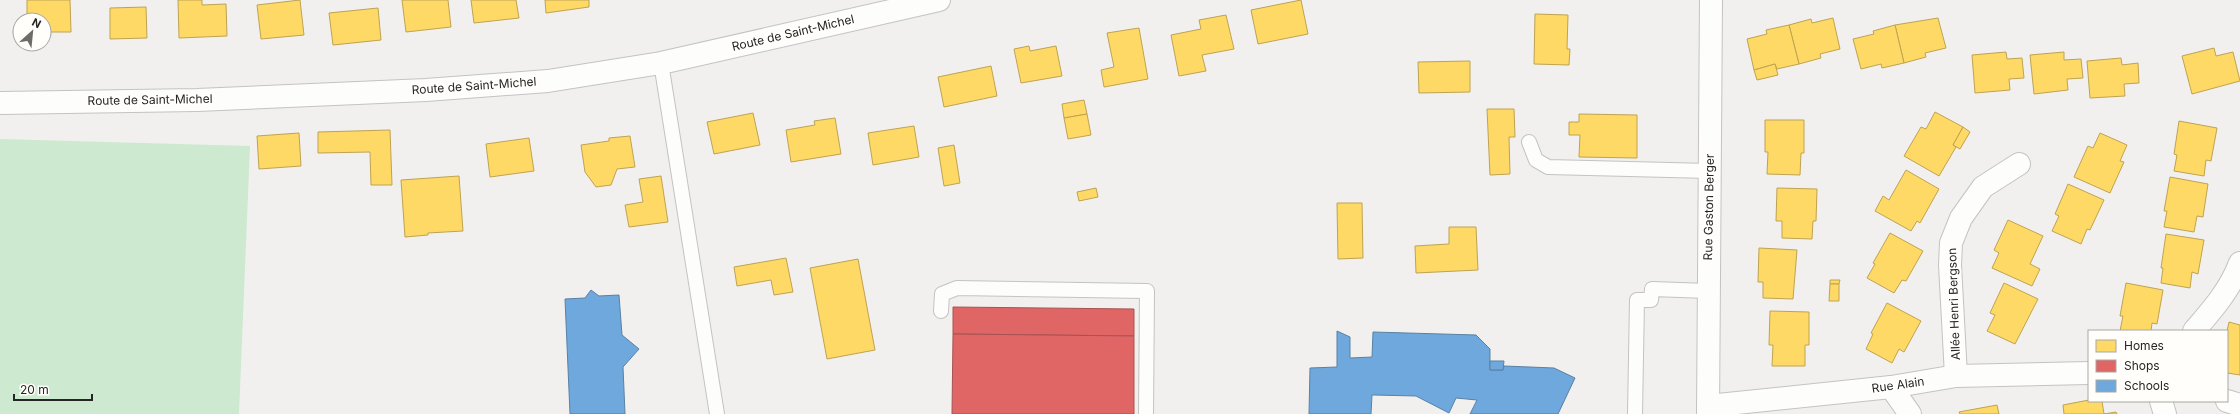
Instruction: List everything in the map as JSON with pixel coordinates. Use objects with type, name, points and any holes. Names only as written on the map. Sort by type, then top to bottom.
[{"type":"street","name":"Route de Saint-Michel","points":[[0,103],[196,100],[426,90],[548,81],[661,63],[939,0]]},
{"type":"street","name":"Rue Gaston Berger","points":[[1708,410],[1711,0]]},
{"type":"street","name":"Allée Henri Bergson","points":[[1956,376],[1950,265],[1951,243],[1961,218],[1983,187],[2019,164]]},
{"type":"street","points":[[2195,330],[2222,297],[2235,278],[2240,263]]},
{"type":"street","name":"Rue Alain","points":[[1708,410],[1891,387],[1956,376],[2088,373]]},
{"type":"street","points":[[1891,387],[1910,414]]},
{"type":"street","points":[[2228,401],[2240,405]]},
{"type":"street","points":[[2161,402],[2165,414]]},
{"type":"lane","points":[[661,63],[717,414]]},
{"type":"lane","points":[[1529,142],[1536,160],[1548,166],[1710,171]]},
{"type":"lane","points":[[941,311],[942,294],[957,288],[1147,291],[1146,414]]},
{"type":"lane","points":[[1635,414],[1637,300],[1651,300],[1652,290],[1708,290]]},
{"type":"green space","points":[[0,139],[250,146],[239,414],[0,414]]},
{"type":"building: Homes","points":[[27,0],[70,0],[71,32],[52,32],[52,12],[27,12]]},
{"type":"building: Homes","points":[[178,0],[202,0],[202,5],[226,4],[227,36],[179,38]]},
{"type":"building: Homes","points":[[300,0],[304,35],[261,39],[257,5]]},
{"type":"building: Homes","points":[[402,0],[448,0],[451,27],[406,32]]},
{"type":"building: Homes","points":[[471,0],[516,0],[519,18],[474,23]]},
{"type":"building: Homes","points":[[545,0],[589,0],[589,7],[546,13]]},
{"type":"building: Homes","points":[[1301,0],[1308,34],[1258,44],[1251,10]]},
{"type":"building: Homes","points":[[146,7],[147,38],[110,39],[110,8]]},
{"type":"building: Homes","points":[[378,8],[381,40],[333,45],[329,13]]},
{"type":"building: Homes","points":[[1535,14],[1568,15],[1567,49],[1570,49],[1569,65],[1534,64]]},
{"type":"building: Homes","points":[[1226,15],[1234,49],[1202,55],[1206,71],[1179,76],[1171,35],[1201,29],[1199,20]]},
{"type":"building: Homes","points":[[1833,18],[1840,49],[1820,54],[1821,58],[1799,64],[1789,25],[1811,19],[1812,23]]},
{"type":"building: Homes","points":[[1938,18],[1946,48],[1925,53],[1926,57],[1904,63],[1895,25]]},
{"type":"building: Homes","points":[[1789,25],[1799,64],[1777,69],[1775,64],[1754,70],[1747,39],[1767,34],[1766,30]]},
{"type":"building: Homes","points":[[1895,25],[1904,63],[1882,68],[1881,64],[1861,69],[1853,39],[1874,34],[1873,31]]},
{"type":"building: Homes","points":[[1139,28],[1148,79],[1104,87],[1101,70],[1114,67],[1107,33]]},
{"type":"building: Homes","points":[[1029,46],[1030,51],[1056,46],[1062,76],[1021,83],[1014,49]]},
{"type":"building: Homes","points":[[2214,48],[2216,56],[2233,52],[2240,81],[2192,94],[2182,56]]},
{"type":"building: Homes","points":[[2006,52],[2007,59],[2022,58],[2024,78],[2009,79],[2010,90],[1975,93],[1972,55]]},
{"type":"building: Homes","points":[[2064,52],[2064,60],[2081,59],[2083,78],[2067,79],[2068,90],[2034,94],[2030,55]]},
{"type":"building: Homes","points":[[2121,58],[2122,65],[2138,63],[2139,83],[2124,84],[2125,96],[2090,98],[2087,61]]},
{"type":"building: Homes","points":[[1470,61],[1470,92],[1419,93],[1418,62]]},
{"type":"building: Homes","points":[[1775,64],[1778,75],[1757,80],[1754,70]]},
{"type":"building: Homes","points":[[991,66],[997,96],[944,107],[938,77]]},
{"type":"building: Homes","points":[[1084,100],[1087,114],[1064,118],[1062,104]]},
{"type":"building: Homes","points":[[1487,109],[1514,109],[1515,137],[1509,137],[1510,174],[1490,175]]},
{"type":"building: Homes","points":[[1935,112],[1963,127],[1953,145],[1956,147],[1939,176],[1904,156],[1921,127],[1926,129]]},
{"type":"building: Homes","points":[[753,113],[760,145],[714,154],[707,122]]},
{"type":"building: Homes","points":[[1087,114],[1091,135],[1068,139],[1064,118]]},
{"type":"building: Homes","points":[[1579,114],[1637,115],[1637,158],[1579,157],[1580,135],[1569,135],[1569,122],[1579,122]]},
{"type":"building: Homes","points":[[835,118],[841,154],[791,162],[786,130],[815,125],[814,121]]},
{"type":"building: Homes","points":[[1765,120],[1804,120],[1804,153],[1801,153],[1800,175],[1767,174],[1768,152],[1765,152]]},
{"type":"building: Homes","points":[[2179,121],[2217,128],[2211,161],[2206,160],[2204,176],[2174,171],[2177,155],[2174,154]]},
{"type":"building: Homes","points":[[914,126],[919,157],[873,165],[868,133]]},
{"type":"building: Homes","points":[[1963,127],[1970,132],[1960,149],[1953,145]]},
{"type":"building: Homes","points":[[390,130],[392,185],[371,185],[370,152],[318,153],[318,132]]},
{"type":"building: Homes","points":[[299,133],[301,166],[259,169],[257,136]]},
{"type":"building: Homes","points":[[2100,133],[2127,145],[2120,161],[2124,162],[2110,193],[2074,177],[2088,146],[2093,148]]},
{"type":"building: Homes","points":[[630,136],[635,167],[617,169],[611,185],[596,187],[585,172],[581,145],[609,141],[609,138]]},
{"type":"building: Homes","points":[[529,138],[534,171],[490,177],[486,144]]},
{"type":"building: Homes","points":[[954,145],[960,183],[944,186],[938,148]]},
{"type":"building: Homes","points":[[1906,170],[1939,189],[1920,223],[1917,221],[1911,231],[1875,211],[1883,196],[1889,200]]},
{"type":"building: Homes","points":[[459,176],[463,231],[428,233],[428,235],[405,237],[401,180]]},
{"type":"building: Homes","points":[[661,176],[668,222],[629,227],[625,205],[643,202],[639,179]]},
{"type":"building: Homes","points":[[2170,177],[2208,184],[2203,217],[2197,216],[2194,232],[2164,227],[2167,211],[2164,211]]},
{"type":"building: Homes","points":[[2068,184],[2104,200],[2090,230],[2087,229],[2081,244],[2052,231],[2059,216],[2055,214]]},
{"type":"building: Homes","points":[[1096,188],[1098,197],[1079,201],[1077,192]]},
{"type":"building: Homes","points":[[1777,188],[1817,189],[1816,221],[1813,221],[1812,239],[1782,238],[1782,221],[1776,221]]},
{"type":"building: Homes","points":[[1337,203],[1362,203],[1363,258],[1338,259]]},
{"type":"building: Homes","points":[[2008,220],[2043,236],[2030,264],[2040,269],[2032,286],[1992,268],[1999,253],[1994,250]]},
{"type":"building: Homes","points":[[1449,227],[1476,227],[1478,270],[1416,273],[1415,246],[1449,244]]},
{"type":"building: Homes","points":[[1890,233],[1923,251],[1906,281],[1902,280],[1894,293],[1867,278],[1875,264],[1873,263]]},
{"type":"building: Homes","points":[[2166,234],[2204,240],[2198,274],[2192,272],[2190,288],[2161,283],[2163,268],[2161,268]]},
{"type":"building: Homes","points":[[1759,248],[1797,250],[1793,299],[1763,298],[1763,282],[1758,282]]},
{"type":"building: Homes","points":[[786,258],[793,292],[774,295],[771,280],[737,286],[734,267]]},
{"type":"building: Homes","points":[[858,259],[875,350],[827,359],[810,268]]},
{"type":"building: Homes","points":[[1830,280],[1840,280],[1839,284],[1830,284]]},
{"type":"building: Homes","points":[[2004,283],[2038,299],[2015,344],[1987,331],[1995,315],[1990,313]]},
{"type":"building: Homes","points":[[2126,283],[2163,290],[2157,324],[2152,323],[2151,330],[2120,330],[2123,316],[2120,316]]},
{"type":"building: Homes","points":[[1830,284],[1839,284],[1839,301],[1829,301]]},
{"type":"building: Homes","points":[[1887,303],[1921,321],[1904,352],[1899,349],[1892,363],[1866,349],[1873,334],[1871,333]]},
{"type":"building: Homes","points":[[1770,311],[1809,312],[1809,345],[1805,345],[1805,366],[1772,366],[1773,345],[1769,345]]},
{"type":"building: Homes","points":[[2229,322],[2240,325],[2240,375],[2228,373],[2227,330]]},
{"type":"building: Homes","points":[[2088,400],[2088,402],[2102,402],[2104,414],[2064,414],[2063,405]]},
{"type":"building: Homes","points":[[1997,405],[1999,414],[1960,414],[1959,412]]},
{"type":"building: Homes","points":[[2116,412],[2117,414],[2104,414]]},
{"type":"building: Shops","points":[[953,307],[1134,309],[1134,336],[953,334]]},
{"type":"building: Shops","points":[[953,334],[1134,336],[1134,414],[952,414]]},
{"type":"building: Schools","points":[[591,290],[599,296],[619,295],[622,335],[639,349],[623,367],[625,414],[570,414],[565,299],[585,298]]},
{"type":"building: Schools","points":[[1337,331],[1350,337],[1350,358],[1372,357],[1373,332],[1476,335],[1490,349],[1490,370],[1503,370],[1504,366],[1554,368],[1575,378],[1558,414],[1470,414],[1477,400],[1456,398],[1449,413],[1416,396],[1372,395],[1371,414],[1309,414],[1310,368],[1337,367]]},
{"type":"building: Schools","points":[[1490,361],[1504,361],[1503,370],[1490,370]]}]
